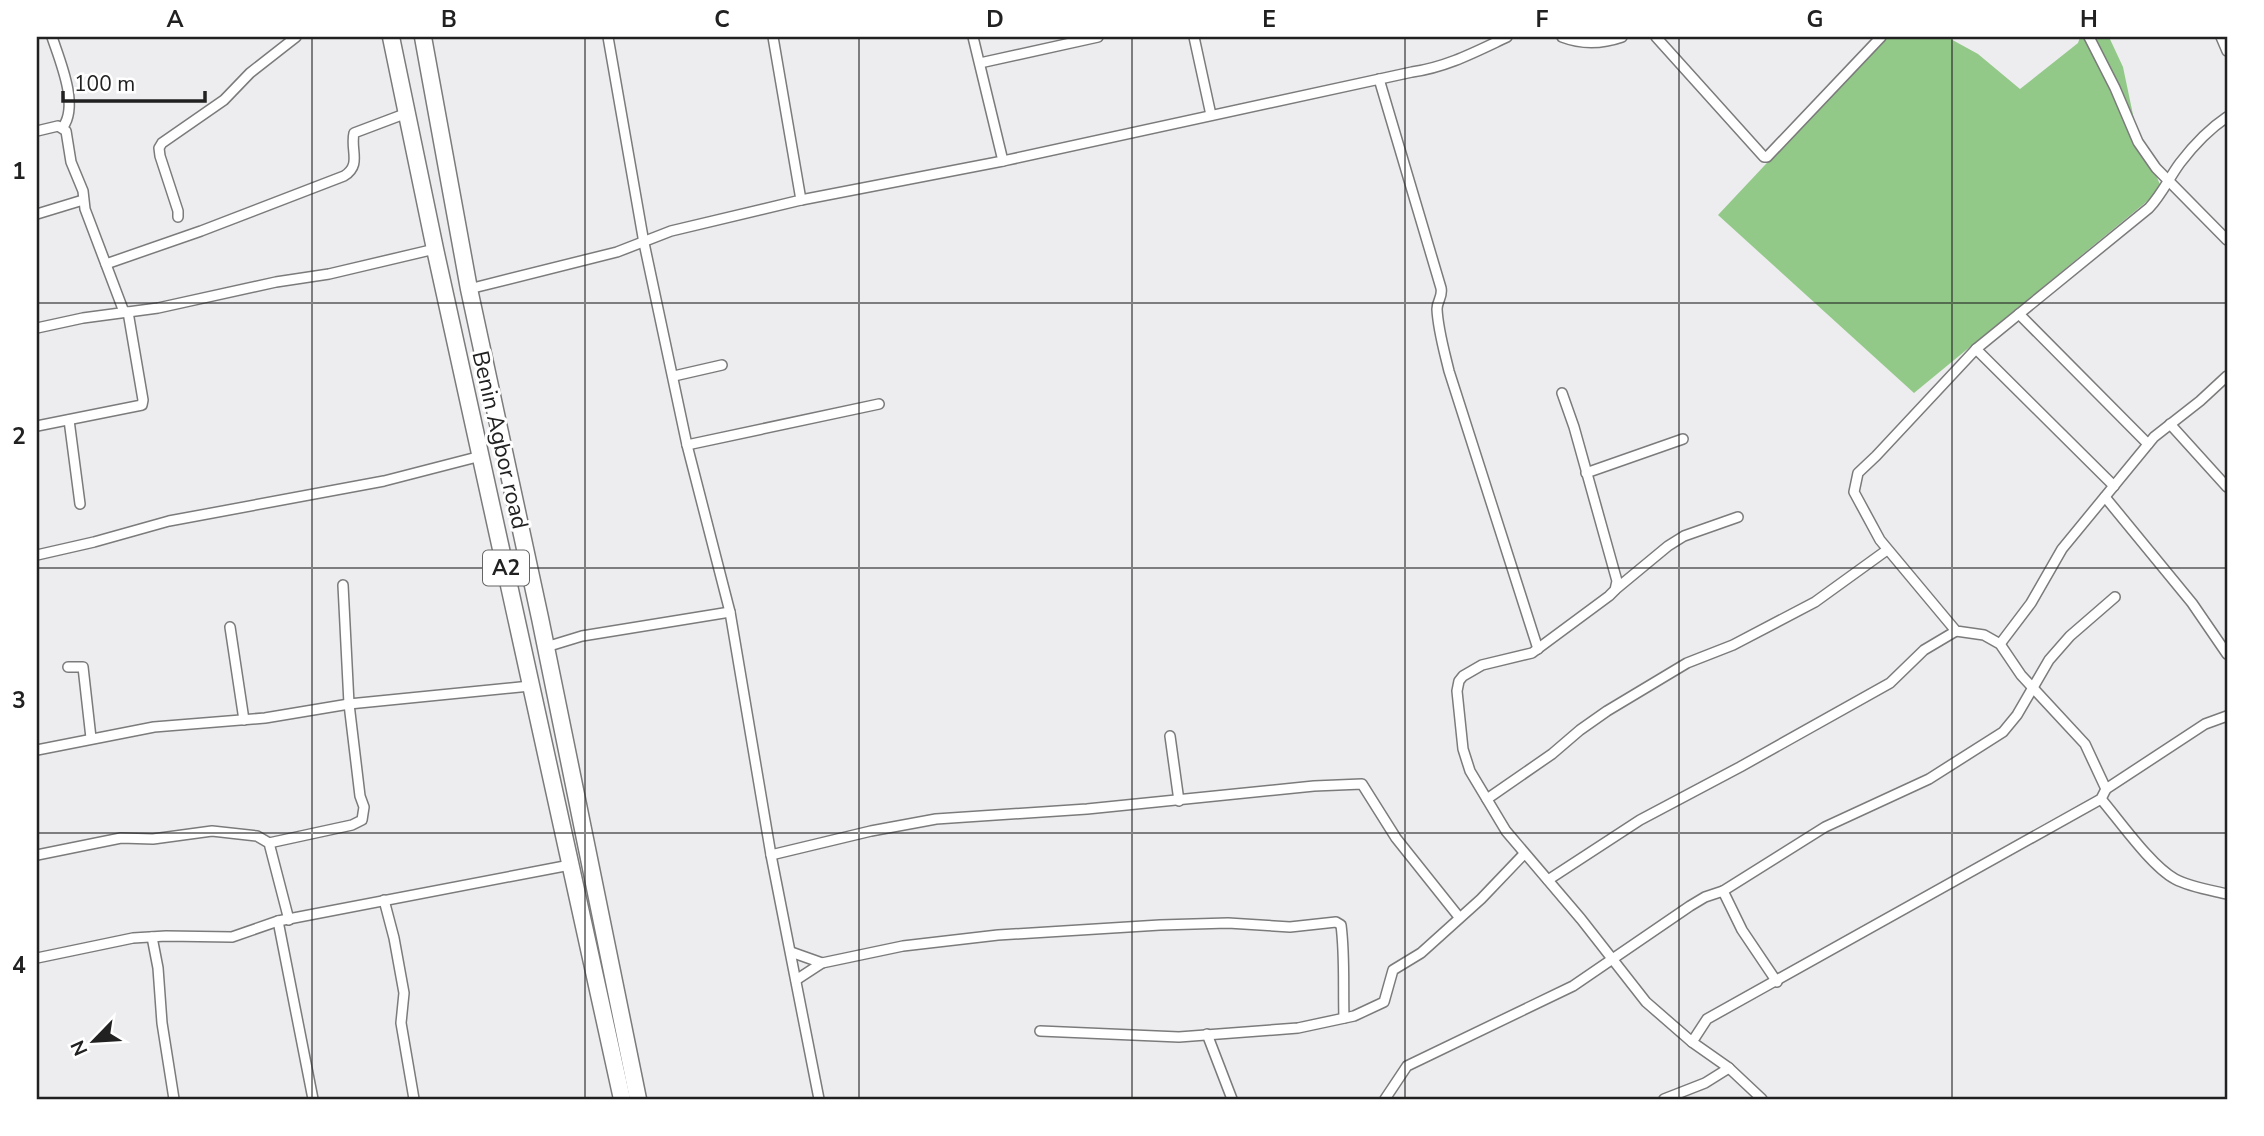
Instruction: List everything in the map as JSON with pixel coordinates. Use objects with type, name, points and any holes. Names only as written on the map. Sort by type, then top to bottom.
[{"type":"highway","name":"Benin Agbor road","points":[[391,37],[435,249],[521,633],[530,687],[622,1099]]},
{"type":"highway","name":"Benin Agbor road","points":[[423,37],[469,289],[546,647],[638,1099]]},
{"type":"street","points":[[52,37],[66,86],[70,113],[63,127]]},
{"type":"street","points":[[178,217],[160,156],[159,148],[162,143],[224,100],[250,73],[296,37]]},
{"type":"street","points":[[608,37],[644,243],[687,445],[730,612],[771,855],[819,1099]]},
{"type":"street","points":[[773,37],[802,200]]},
{"type":"street","points":[[973,37],[1003,161]]},
{"type":"street","points":[[981,63],[1098,37]]},
{"type":"street","points":[[1195,37],[1211,115]]},
{"type":"street","points":[[469,289],[617,252],[671,231],[802,200],[1003,161],[1435,69],[1461,60],[1507,37]]},
{"type":"street","points":[[1562,37],[1589,43],[1622,37]]},
{"type":"street","points":[[1656,37],[1767,158],[1881,37]]},
{"type":"street","points":[[2088,37],[2115,88],[2137,142],[2156,169],[2227,240]]},
{"type":"street","points":[[2221,37],[2227,51]]},
{"type":"street","points":[[1379,79],[1441,288],[1442,294],[1437,304],[1438,326],[1449,371],[1538,649]]},
{"type":"street","points":[[106,264],[237,218],[344,176],[349,173],[355,160],[354,133],[407,113]]},
{"type":"street","points":[[1956,631],[1880,540],[1854,492],[1858,472],[1976,349],[2149,208],[2159,198],[2181,162],[2209,131],[2227,117]]},
{"type":"street","points":[[37,131],[53,126],[63,127]]},
{"type":"street","points":[[37,426],[142,405],[126,312],[83,200],[83,191],[71,162],[68,137],[63,127]]},
{"type":"street","points":[[37,214],[83,200]]},
{"type":"street","points":[[37,328],[158,308],[300,277],[329,274],[435,249]]},
{"type":"street","points":[[2019,314],[2148,444]]},
{"type":"street","points":[[1976,349],[2114,486]]},
{"type":"street","points":[[674,376],[722,365]]},
{"type":"street","points":[[2000,644],[2025,612],[2062,549],[2148,444],[2227,376]]},
{"type":"street","points":[[1562,393],[1616,575],[1615,590]]},
{"type":"street","points":[[687,445],[880,404]]},
{"type":"street","points":[[69,420],[80,504]]},
{"type":"street","points":[[2170,424],[2227,487]]},
{"type":"street","points":[[1586,474],[1683,439]]},
{"type":"street","points":[[37,555],[169,520],[384,481],[481,456]]},
{"type":"street","points":[[2105,497],[2192,603],[2227,654]]},
{"type":"street","points":[[1738,517],[1684,536],[1538,649],[1520,657],[1467,671],[1459,681],[1457,702],[1462,749],[1470,771],[1506,831],[1646,1002],[1692,1042],[1730,1068],[1762,1099]]},
{"type":"street","points":[[1487,799],[1552,754],[1606,711],[1687,663],[1733,645],[1815,602],[1888,550]]},
{"type":"street","points":[[37,855],[121,838],[161,838],[212,831],[257,836],[269,843],[352,825],[362,820],[364,807],[360,796],[349,704],[343,585]]},
{"type":"street","points":[[1385,1099],[1407,1066],[1573,986],[1705,897],[1723,891],[1825,827],[1929,779],[1992,740],[2008,727],[2045,666],[2063,644],[2115,597]]},
{"type":"street","points":[[546,647],[582,636],[730,612]]},
{"type":"street","points":[[230,627],[244,720]]},
{"type":"street","points":[[1548,880],[1640,820],[1890,683],[1924,650],[1956,631],[1984,635],[2000,644],[2021,675],[2085,744],[2106,789]]},
{"type":"street","points":[[68,667],[83,667],[91,738]]},
{"type":"street","points":[[37,750],[154,727],[244,720],[349,704],[530,687]]},
{"type":"street","points":[[1692,1042],[1707,1020],[2101,799],[2106,789],[2205,724],[2227,716]]},
{"type":"street","points":[[1170,736],[1179,801]]},
{"type":"street","points":[[771,855],[871,831],[936,819],[1362,784],[1396,838],[1459,917]]},
{"type":"street","points":[[2101,799],[2159,867],[2174,879],[2227,894]]},
{"type":"street","points":[[269,843],[289,920]]},
{"type":"street","points":[[1040,1031],[1179,1037],[1298,1028],[1344,1018],[1384,1002],[1393,970],[1421,953],[1481,899],[1524,854]]},
{"type":"street","points":[[37,958],[133,938],[232,937],[278,921],[570,865]]},
{"type":"street","points":[[1723,891],[1742,930],[1777,982]]},
{"type":"street","points":[[384,900],[404,993],[401,1023],[414,1099]]},
{"type":"street","points":[[278,921],[313,1099]]},
{"type":"street","points":[[796,980],[822,963],[903,946],[998,935],[1160,925],[1228,923],[1290,926],[1336,922],[1341,925],[1345,962],[1344,1018]]},
{"type":"street","points":[[152,937],[174,1099]]},
{"type":"street","points":[[790,951],[822,963]]},
{"type":"street","points":[[1207,1034],[1232,1099]]},
{"type":"street","points":[[1664,1099],[1705,1083],[1730,1068]]},
{"type":"green space","points":[[1885,37],[1947,37],[1978,54],[2020,89],[2078,43],[2080,37],[2109,37],[2123,67],[2136,129],[2162,189],[1914,393],[1718,215]]}]
